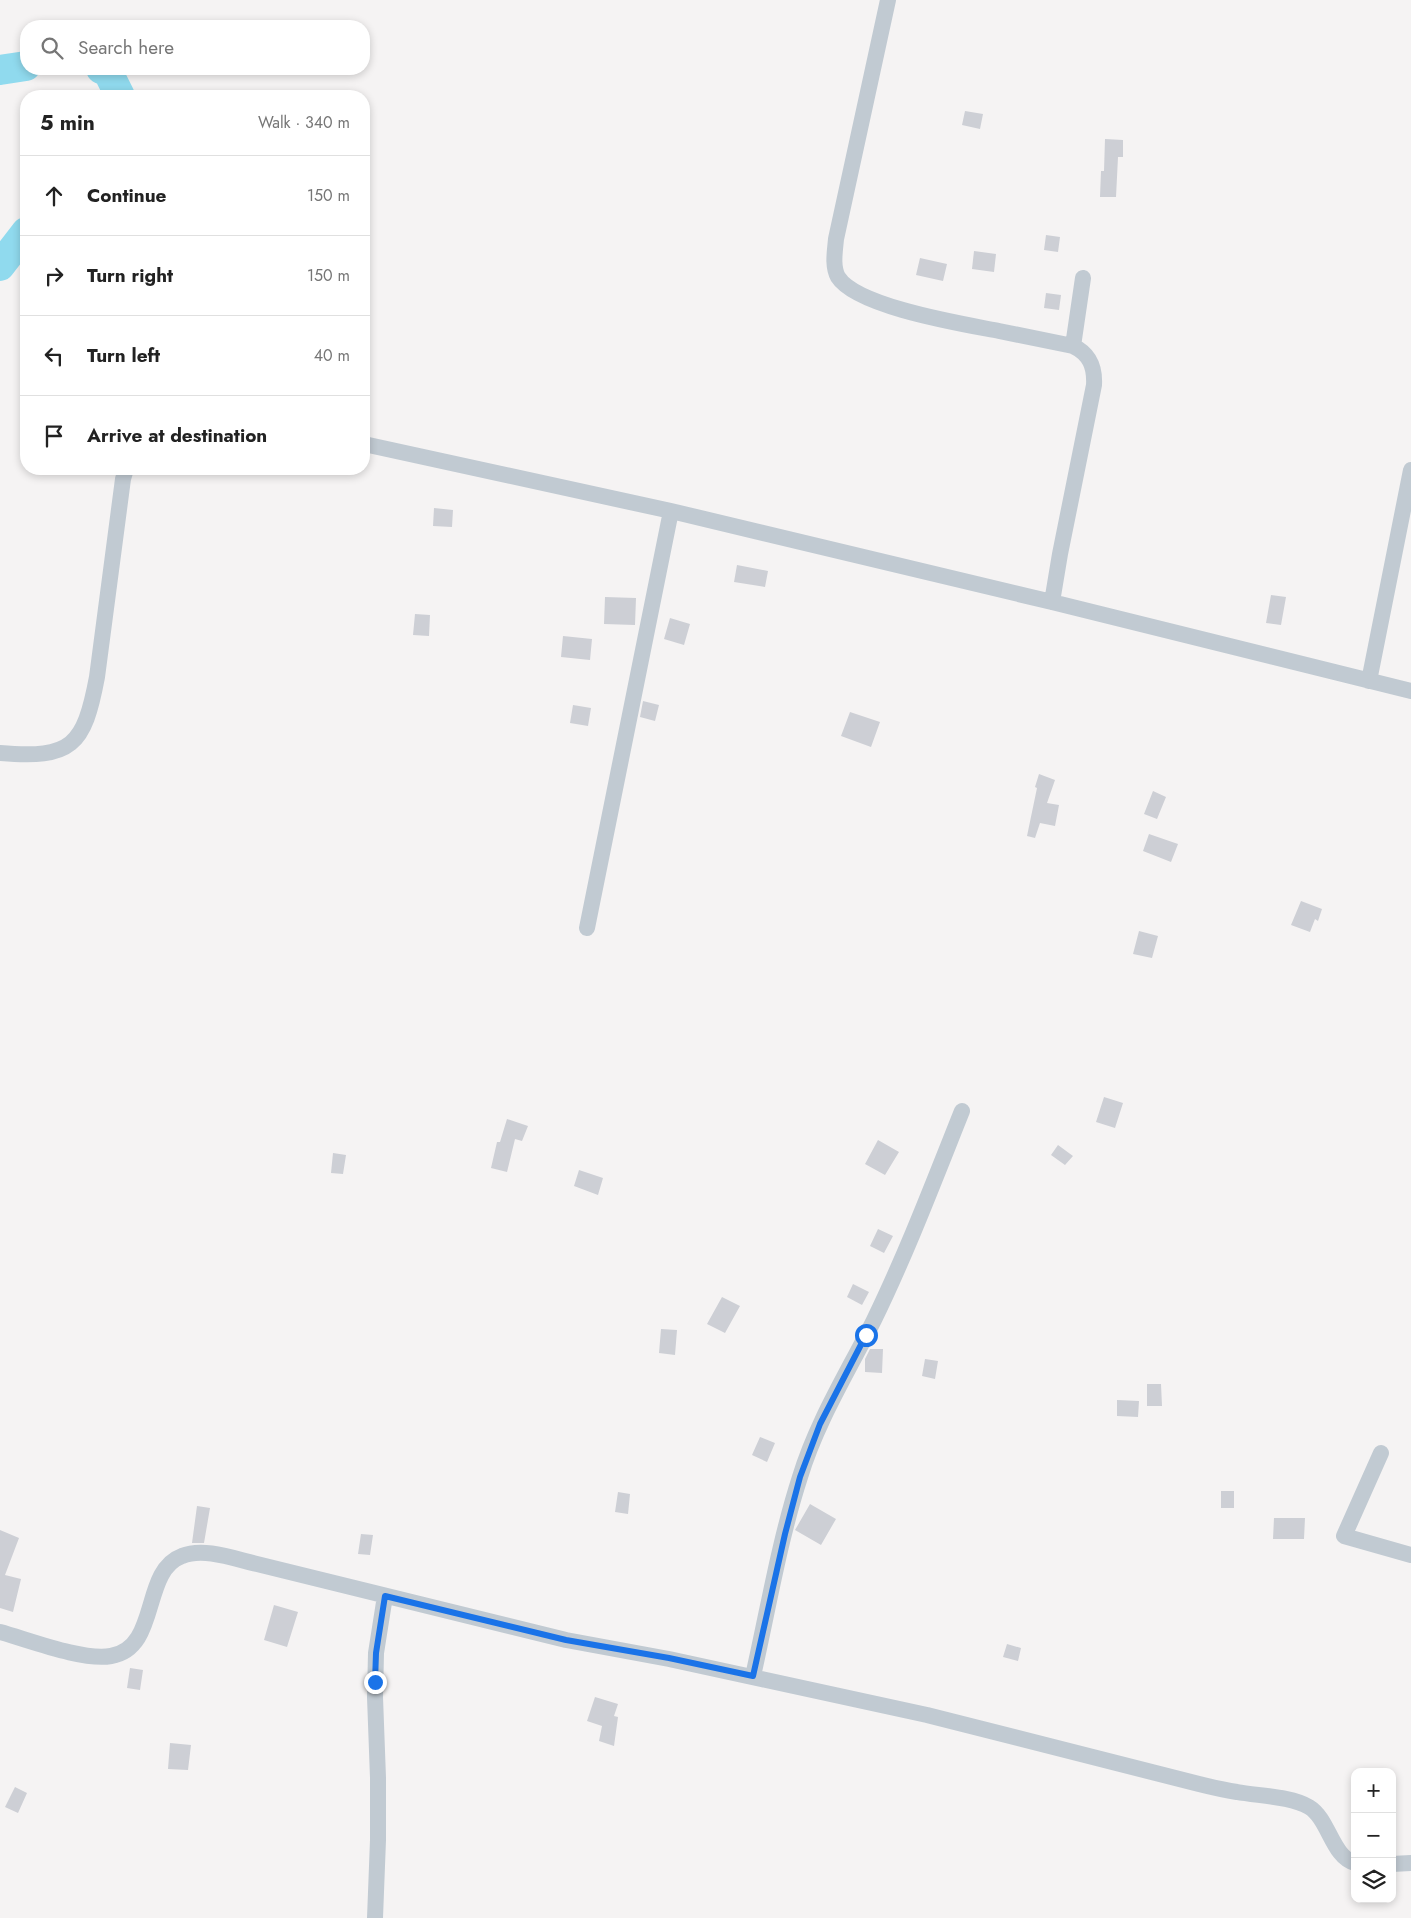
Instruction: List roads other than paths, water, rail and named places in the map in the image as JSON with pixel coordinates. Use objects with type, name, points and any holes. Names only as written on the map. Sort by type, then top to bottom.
[{"type":"street","points":[[888,0],[836,239],[834,261],[838,276],[848,287],[863,296],[922,316],[1074,346],[1083,351],[1089,358],[1093,366],[1094,386],[1052,602]]},
{"type":"street","points":[[1074,346],[1083,278]]},
{"type":"street","points":[[370,445],[671,511],[1052,602],[1411,691]]},
{"type":"street","points":[[1370,681],[1411,470]]},
{"type":"street","points":[[0,753],[48,753],[63,748],[75,741],[84,728],[91,707],[95,684],[124,475]]},
{"type":"street","points":[[587,928],[671,511]]},
{"type":"street","points":[[753,1676],[800,1477],[820,1424],[874,1320],[909,1242],[962,1111]]},
{"type":"street","points":[[1381,1453],[1344,1536],[1411,1555]]},
{"type":"street","points":[[0,1632],[85,1656],[113,1656],[124,1652],[135,1642],[144,1624],[164,1569],[173,1560],[182,1555],[196,1553],[257,1564],[566,1640],[669,1658],[927,1715],[1199,1784],[1298,1802],[1316,1812],[1342,1854],[1351,1862]]},
{"type":"street","points":[[375,1918],[378,1840],[376,1653],[385,1596]]},
{"type":"street","points":[[1396,1864],[1411,1863]]},
{"type":"waterway","points":[[0,70],[20,67]]},
{"type":"waterway","points":[[110,75],[117,90]]},
{"type":"waterway","points":[[0,266],[20,240]]}]
